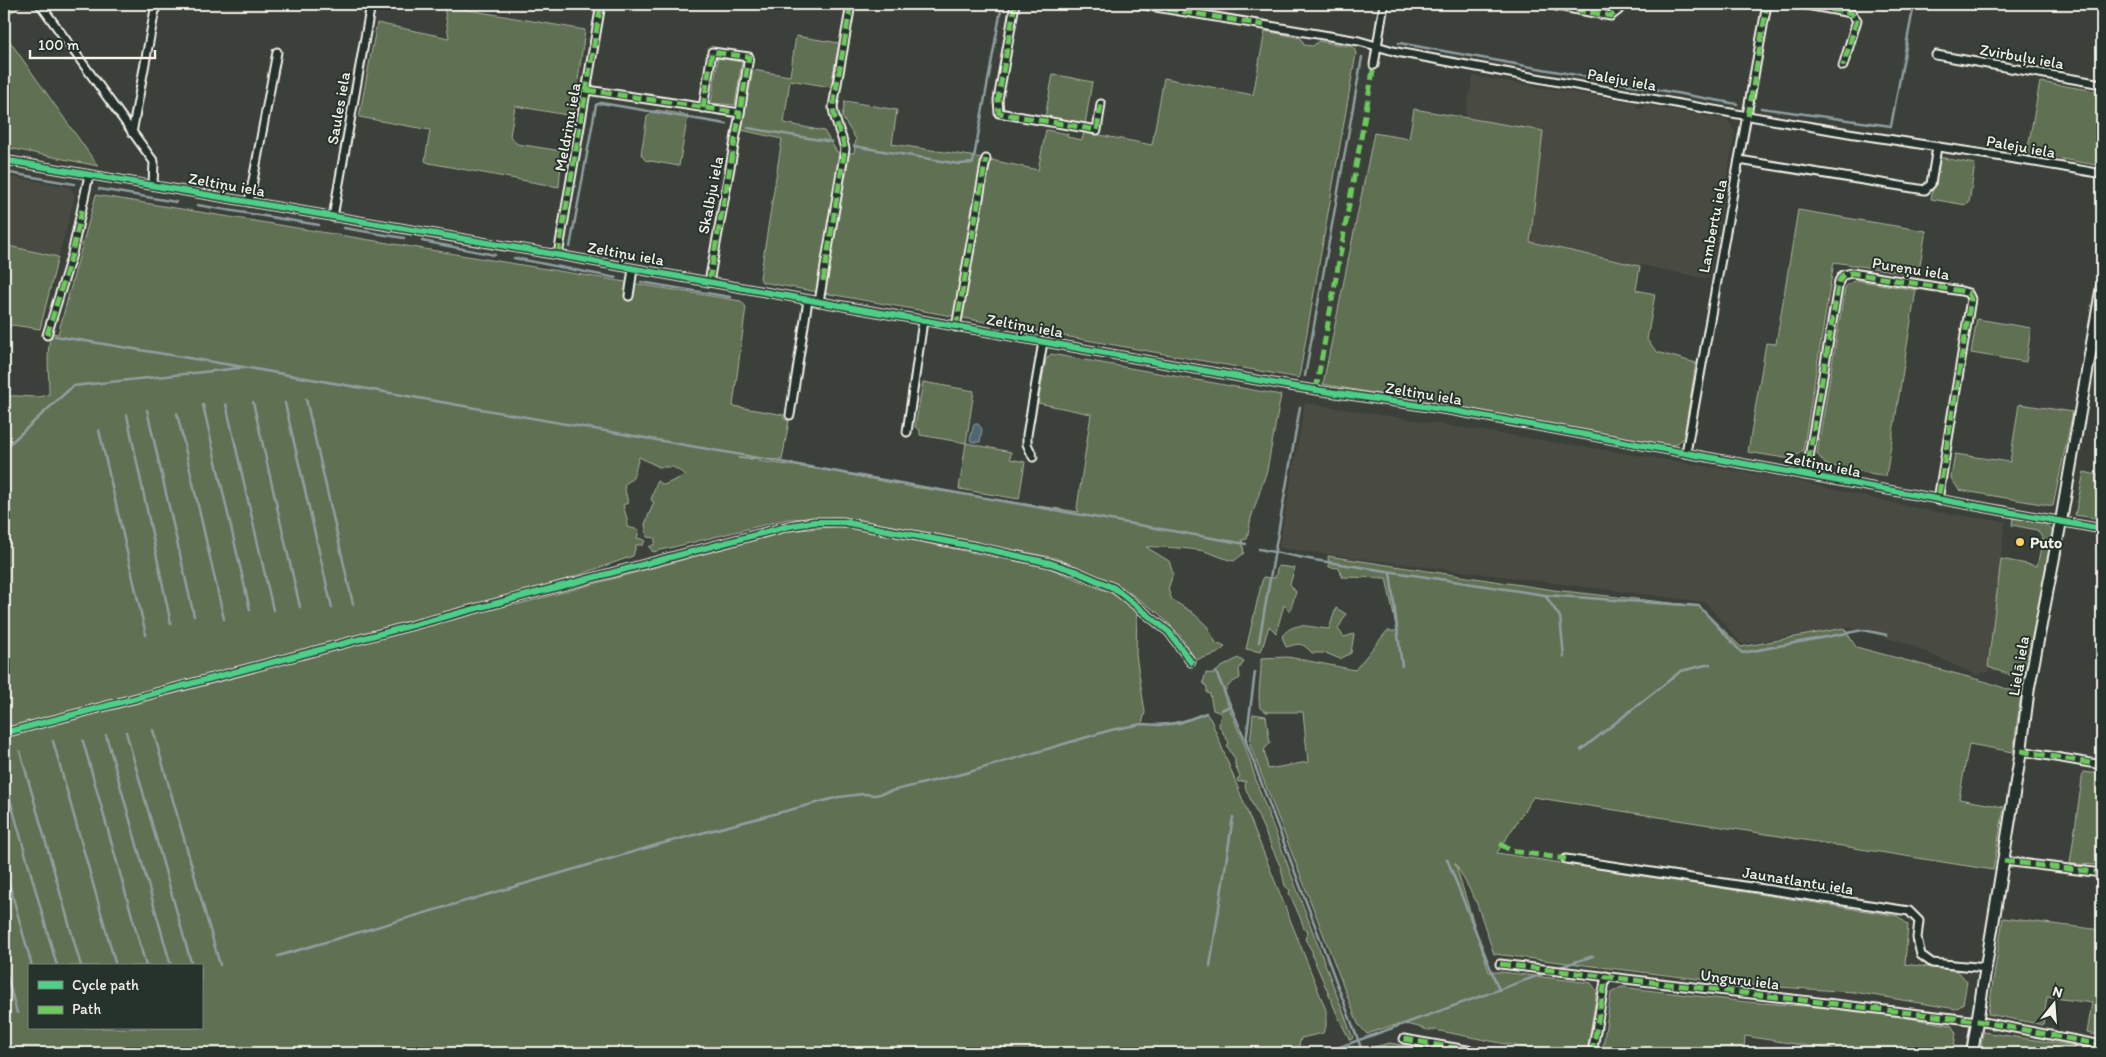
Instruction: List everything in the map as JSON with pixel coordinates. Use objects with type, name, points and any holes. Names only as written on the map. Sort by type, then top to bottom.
[{"type":"street","points":[[40,4],[154,162],[153,185]]},
{"type":"street","points":[[132,133],[156,4]]},
{"type":"street","name":"Saules iela","points":[[333,217],[371,4]]},
{"type":"street","name":"Meldriņu iela","points":[[558,255],[601,4]]},
{"type":"street","points":[[819,302],[845,149],[842,133],[834,115],[833,107],[852,4]]},
{"type":"street","points":[[1015,4],[998,100],[1000,113],[1097,130],[1101,104]]},
{"type":"street","name":"Paleju iela","points":[[1138,4],[1359,41],[1406,53],[1748,116],[2020,159],[2102,174]]},
{"type":"street","points":[[1374,65],[1384,4]]},
{"type":"street","points":[[1546,4],[1611,16],[1620,9],[1621,4]]},
{"type":"street","name":"Lambertu iela","points":[[1686,453],[1716,275],[1748,116],[1767,4]]},
{"type":"street","points":[[1801,4],[1851,13],[1857,20],[1843,66]]},
{"type":"street","points":[[249,202],[277,52]]},
{"type":"street","name":"Skalbju iela","points":[[703,108],[712,52],[749,57],[709,282]]},
{"type":"street","name":"Zvirbuļu iela","points":[[1936,56],[2102,84]]},
{"type":"street","points":[[587,90],[740,113]]},
{"type":"street","points":[[1739,160],[1925,190],[1931,184],[1937,147]]},
{"type":"street","points":[[956,327],[986,159]]},
{"type":"street","name":"Zeltiņu iela","points":[[4,160],[633,268],[1290,386],[1455,411],[2061,521]]},
{"type":"street","points":[[47,334],[72,254],[89,175]]},
{"type":"street","points":[[629,296],[633,268]]},
{"type":"street","name":"Pureņu iela","points":[[1806,475],[1839,281],[1843,275],[1852,273],[1961,291],[1968,294],[1971,299],[1938,500]]},
{"type":"street","name":"Lielā iela","points":[[1972,1053],[2004,861],[2029,687],[2097,348],[2102,286]]},
{"type":"street","points":[[790,415],[808,300]]},
{"type":"street","points":[[907,432],[922,321]]},
{"type":"street","points":[[1033,457],[1027,444],[1027,435],[1042,342]]},
{"type":"street","points":[[2061,521],[2102,529]]},
{"type":"street","points":[[4,734],[789,526],[814,522],[842,522],[977,547],[1075,570],[1114,588],[1170,632],[1191,662]]},
{"type":"street","points":[[2021,750],[2102,765]]},
{"type":"street","name":"Jaunatlantu iela","points":[[1566,859],[1910,911],[1920,921],[1917,938],[1921,955],[1932,963],[1986,968]]},
{"type":"street","points":[[2004,861],[2102,873]]},
{"type":"street","name":"Unguru iela","points":[[1500,964],[1978,1021],[2102,1046]]},
{"type":"street","points":[[1592,1053],[1606,976]]},
{"type":"street","points":[[1404,1039],[1484,1053]]},
{"type":"shaded area","points":[[1473,76],[1637,103],[1636,108],[1643,109],[1644,105],[1728,120],[1735,132],[1709,279],[1530,242],[1543,131],[1465,118]]},
{"type":"shaded area","points":[[4,176],[70,187],[75,196],[58,257],[4,245]]},
{"type":"shaded area","points":[[1305,403],[1787,479],[1930,511],[2005,522],[1988,672],[1976,675],[1906,643],[1848,627],[1742,644],[1705,602],[1279,548]]},
{"type":"green space","points":[[4,4],[24,4],[4,17]]},
{"type":"green space","points":[[431,4],[444,4],[445,6],[585,30],[573,116],[515,106],[510,136],[517,144],[562,151],[559,187],[429,163],[425,161],[430,130],[359,117],[377,23],[449,38],[444,7]]},
{"type":"green space","points":[[1265,31],[1301,38],[1304,45],[1313,46],[1318,41],[1354,47],[1356,54],[1299,378],[762,282],[760,278],[782,139],[741,130],[753,70],[790,76],[796,36],[839,43],[831,87],[790,80],[784,123],[824,131],[837,152],[854,153],[856,139],[842,117],[845,101],[897,110],[892,144],[977,157],[1038,170],[1046,130],[1068,134],[1067,137],[1082,140],[1084,132],[1152,145],[1164,78],[1253,95]]},
{"type":"green space","points":[[4,33],[98,166],[4,147]]},
{"type":"green space","points":[[718,58],[742,62],[735,105],[711,103]]},
{"type":"green space","points":[[1053,74],[1092,82],[1085,125],[1045,117]]},
{"type":"green space","points":[[2040,82],[2102,92],[2102,166],[2027,153]]},
{"type":"green space","points":[[1414,109],[1543,131],[1530,242],[1640,266],[1636,290],[1655,294],[1647,340],[1657,352],[1696,363],[1684,437],[1677,444],[1667,446],[1323,384],[1374,133],[1409,139]]},
{"type":"green space","points":[[656,110],[688,115],[679,166],[645,160],[641,154],[647,117]]},
{"type":"green space","points":[[1938,157],[1975,164],[1969,203],[1966,205],[1931,199]]},
{"type":"green space","points":[[96,195],[741,301],[746,307],[733,406],[784,415],[784,419],[789,421],[782,460],[738,458],[830,471],[907,486],[1079,512],[1077,508],[1091,414],[1038,403],[1046,359],[1051,354],[1281,395],[1267,470],[1251,518],[1247,539],[1242,540],[1244,553],[1234,561],[1200,550],[1146,547],[1169,561],[1173,574],[1168,589],[1172,600],[1192,612],[1207,626],[1216,643],[1225,647],[1216,654],[1196,660],[1179,634],[1158,613],[1119,585],[1056,558],[839,517],[788,519],[653,552],[649,547],[655,544],[655,538],[647,537],[645,524],[654,502],[651,500],[657,481],[664,485],[686,475],[673,467],[659,467],[639,457],[633,478],[624,485],[628,503],[623,505],[627,527],[639,530],[637,538],[645,540],[643,545],[636,545],[633,556],[510,599],[516,605],[789,531],[842,526],[1049,568],[1113,594],[1137,611],[1136,655],[1145,712],[1142,724],[1175,722],[1206,713],[1211,720],[1326,1010],[1326,1027],[1323,1033],[1301,1038],[1297,1053],[4,1053],[4,439],[9,425],[4,419],[4,397],[38,397],[49,394],[48,355],[51,333],[58,334]]},
{"type":"green space","points":[[1798,210],[1926,231],[1918,275],[1834,262],[1803,451],[1791,459],[1748,452],[1766,343],[1776,344]]},
{"type":"green space","points":[[4,245],[58,257],[40,329],[12,325],[4,334]]},
{"type":"green space","points":[[1855,280],[1916,290],[1886,476],[1826,465],[1817,454],[1845,287]]},
{"type":"green space","points":[[1977,319],[2031,328],[2026,362],[1971,353]]},
{"type":"green space","points":[[923,382],[974,391],[966,443],[920,435],[920,430],[915,427]]},
{"type":"green space","points":[[2019,404],[2073,412],[2053,506],[1959,490],[1951,478],[1955,454],[2010,462]]},
{"type":"green space","points":[[966,443],[1011,452],[1010,459],[1025,462],[1019,499],[959,489]]},
{"type":"green space","points":[[2084,472],[2102,476],[2102,519],[2075,515]]},
{"type":"green space","points":[[2013,518],[2043,523],[2054,535],[2024,680],[1988,667],[2001,559],[2037,566],[2043,539],[2037,530],[2012,525]]},
{"type":"green space","points":[[1328,556],[1554,590],[1699,606],[1741,647],[1844,628],[1856,647],[1987,682],[2021,694],[2013,752],[1969,744],[1959,799],[2004,807],[1993,870],[1533,797],[1497,853],[1898,916],[1908,925],[1905,964],[1958,971],[1967,982],[1963,1004],[1956,1009],[1854,992],[1748,985],[1494,954],[1476,901],[1455,863],[1489,972],[1591,983],[1597,991],[1587,1052],[1551,1053],[1402,1024],[1367,1034],[1358,1024],[1250,745],[1253,714],[1266,716],[1270,743],[1264,750],[1268,769],[1308,762],[1303,712],[1266,712],[1260,708],[1261,658],[1288,657],[1355,670],[1387,631],[1397,631],[1386,578],[1342,577],[1339,568],[1329,567]]},
{"type":"green space","points":[[1278,566],[1295,568],[1290,584],[1296,592],[1290,611],[1284,605],[1276,633],[1269,626],[1261,652],[1246,649],[1263,577],[1275,578]]},
{"type":"green space","points":[[1336,608],[1346,614],[1338,629],[1344,637],[1354,634],[1351,653],[1340,659],[1326,653],[1312,653],[1300,644],[1286,647],[1282,636],[1293,628],[1304,626],[1329,629]]},
{"type":"green space","points":[[1238,658],[1244,662],[1239,669],[1240,678],[1231,683],[1223,693],[1245,746],[1259,789],[1353,1038],[1350,1040],[1313,958],[1312,951],[1305,939],[1308,931],[1304,929],[1289,894],[1290,890],[1285,886],[1281,868],[1245,787],[1246,781],[1238,782],[1237,779],[1240,777],[1235,765],[1235,759],[1227,746],[1229,742],[1219,726],[1221,713],[1213,710],[1210,694],[1207,693],[1207,688],[1203,682],[1206,673],[1214,674],[1220,668]]},
{"type":"green space","points":[[2102,726],[2102,758],[2096,757]]},
{"type":"green space","points":[[2083,772],[2102,774],[2102,865],[2070,864]]},
{"type":"green space","points":[[2003,918],[2102,930],[2102,1036],[2087,1033],[2092,1003],[2047,997],[2043,1025],[1988,1014]]},
{"type":"green space","points":[[1621,987],[1747,1002],[1858,1010],[1951,1025],[1956,1033],[1953,1053],[1852,1053],[1745,1036],[1744,1053],[1602,1053],[1611,993]]},
{"type":"green space","points":[[1983,1032],[2074,1046],[2072,1053],[1980,1053]]},
{"type":"green space","points":[[1390,1043],[1446,1053],[1363,1053],[1362,1050]]},
{"type":"water","points":[[974,424],[978,424],[982,429],[980,442],[972,442],[970,440]]},
{"type":"waterway","points":[[854,146],[959,164],[973,163],[1002,4]]},
{"type":"waterway","points":[[1761,108],[1891,126],[1914,4]]},
{"type":"waterway","points":[[1399,43],[1737,104]]},
{"type":"waterway","points":[[1305,376],[1362,57]]},
{"type":"waterway","points":[[570,247],[596,105],[601,103],[726,124]]},
{"type":"waterway","points":[[748,128],[832,142]]},
{"type":"waterway","points":[[4,172],[74,184]]},
{"type":"waterway","points":[[99,189],[176,202]]},
{"type":"waterway","points":[[197,205],[319,225]]},
{"type":"waterway","points":[[344,228],[404,238]]},
{"type":"waterway","points":[[422,241],[495,255]]},
{"type":"waterway","points":[[514,258],[616,278]]},
{"type":"waterway","points":[[641,282],[730,297]]},
{"type":"waterway","points":[[55,336],[243,367],[1246,544]]},
{"type":"waterway","points":[[4,449],[73,386],[240,368]]},
{"type":"waterway","points":[[306,399],[353,604]]},
{"type":"waterway","points":[[253,402],[300,607]]},
{"type":"waterway","points":[[285,403],[332,608]]},
{"type":"waterway","points":[[226,404],[273,610]]},
{"type":"waterway","points":[[203,405],[250,610]]},
{"type":"waterway","points":[[1259,642],[1300,407]]},
{"type":"waterway","points":[[147,410],[194,616]]},
{"type":"waterway","points":[[177,413],[224,619]]},
{"type":"waterway","points":[[127,415],[171,624]]},
{"type":"waterway","points":[[99,430],[146,635]]},
{"type":"waterway","points":[[1259,549],[1314,560],[1545,595],[1699,606],[1742,653],[1863,630],[1887,635]]},
{"type":"waterway","points":[[1390,572],[1402,666]]},
{"type":"waterway","points":[[1545,595],[1560,617],[1564,657]]},
{"type":"waterway","points":[[1581,750],[1681,671],[1710,664]]},
{"type":"waterway","points":[[1216,672],[1246,742]]},
{"type":"waterway","points":[[1255,672],[1246,742],[1363,1053]]},
{"type":"waterway","points":[[1221,710],[1231,706]]},
{"type":"waterway","points":[[278,956],[660,844],[839,797],[863,794],[875,795],[966,773],[1111,730],[1142,724],[1179,723],[1206,713]]},
{"type":"waterway","points":[[153,730],[220,965]]},
{"type":"waterway","points":[[126,732],[191,964]]},
{"type":"waterway","points":[[106,735],[170,964]]},
{"type":"waterway","points":[[53,741],[115,964]]},
{"type":"waterway","points":[[83,741],[145,964]]},
{"type":"waterway","points":[[20,751],[80,964]]},
{"type":"waterway","points":[[4,778],[56,964]]},
{"type":"waterway","points":[[1210,966],[1233,817]]},
{"type":"waterway","points":[[1447,859],[1499,990]]},
{"type":"waterway","points":[[4,865],[31,964]]},
{"type":"waterway","points":[[1557,968],[1593,956]]},
{"type":"waterway","points":[[4,965],[17,1013]]},
{"type":"waterway","points":[[1323,1053],[1548,972]]},
{"type":"waterway","points":[[260,1053],[265,1052]]},
{"type":"marked path","points":[[558,255],[601,4]]},
{"type":"marked path","points":[[823,281],[845,149],[833,107],[851,4]]},
{"type":"marked path","points":[[1015,4],[998,100],[999,113],[1097,130],[1101,104]]},
{"type":"marked path","points":[[1138,4],[1264,25]]},
{"type":"marked path","points":[[1546,4],[1611,16],[1620,9],[1621,4]]},
{"type":"marked path","points":[[1748,116],[1767,4]]},
{"type":"marked path","points":[[1801,4],[1851,13],[1857,20],[1843,66]]},
{"type":"marked path","points":[[703,108],[712,52],[749,57],[740,113]]},
{"type":"marked path","points":[[1316,390],[1374,65]]},
{"type":"marked path","points":[[587,90],[740,113],[709,282]]},
{"type":"marked path","points":[[956,327],[986,159]]},
{"type":"marked path","points":[[47,335],[72,254],[82,209]]},
{"type":"marked path","points":[[1806,475],[1839,281],[1843,275],[1852,273],[1961,291],[1968,293],[1971,299],[1938,500]]},
{"type":"marked path","points":[[2021,751],[2102,765]]},
{"type":"marked path","points":[[1500,844],[1512,851],[1566,859]]},
{"type":"marked path","points":[[2004,861],[2102,873]]},
{"type":"marked path","points":[[1500,964],[1978,1021],[2102,1045]]},
{"type":"marked path","points":[[1592,1053],[1606,976]]},
{"type":"marked path","points":[[1404,1039],[1484,1053]]},
{"type":"cycle path","points":[[4,160],[558,255],[1290,386],[1455,411],[2102,529]]},
{"type":"cycle path","points":[[4,733],[789,526],[814,522],[843,522],[977,547],[1050,563],[1075,571],[1114,588],[1169,632],[1191,662]]},
{"type":"place","name":"Puto","points":[[2020,542]]}]
